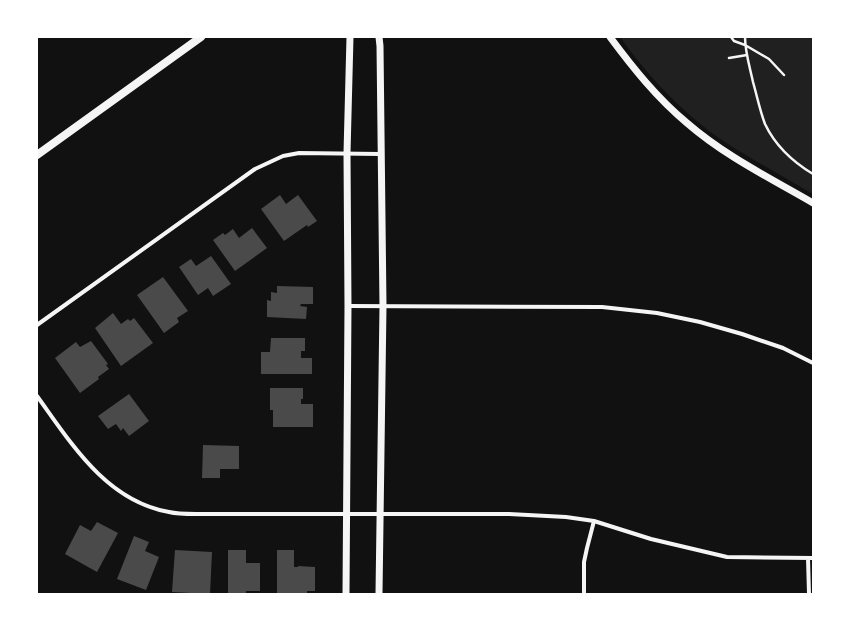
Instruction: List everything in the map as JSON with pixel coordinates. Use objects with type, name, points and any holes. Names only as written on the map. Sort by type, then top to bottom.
[{"type":"main road","points":[[37,155],[201,37]]},
{"type":"street","points":[[346,594],[348,306],[347,153],[350,37]]},
{"type":"street","points":[[379,37],[383,306],[379,594]]},
{"type":"street","points":[[610,37],[645,82],[663,102],[687,124],[740,162],[813,203]]},
{"type":"street","points":[[37,325],[255,169],[283,156],[299,153],[380,154]]},
{"type":"street","points":[[348,306],[602,307],[658,313],[700,322],[742,334],[783,348],[813,363]]},
{"type":"street","points":[[37,396],[97,474],[113,488],[127,496],[148,506],[168,512],[196,514],[509,514],[566,517],[594,521],[651,539],[727,557],[811,558],[809,594]]},
{"type":"street","points":[[584,594],[584,562],[594,521]]},
{"type":"path","points":[[731,37],[734,41],[745,45],[769,59],[784,75]]},
{"type":"path","points":[[745,37],[745,45],[757,97],[768,131],[791,159],[813,174]]},
{"type":"path","points":[[729,58],[747,55]]},
{"type":"shaded area","points":[[620,37],[813,37],[813,194],[731,146],[699,123],[657,83]]},
{"type":"building","points":[[280,195],[286,204],[298,195],[317,221],[308,227],[307,225],[284,241],[261,209]]},
{"type":"building","points":[[252,228],[267,248],[235,271],[213,240],[223,233],[225,235],[233,229],[239,238]]},
{"type":"building","points":[[211,256],[231,284],[213,296],[208,288],[198,295],[179,267],[191,259],[196,266]]},
{"type":"building","points":[[163,277],[188,311],[177,318],[179,322],[164,333],[137,295]]},
{"type":"building","points":[[277,286],[313,287],[313,304],[301,304],[300,306],[307,307],[306,319],[267,317],[267,300],[271,301],[271,292],[277,293]]},
{"type":"building","points":[[113,313],[121,324],[128,319],[130,321],[134,318],[153,343],[121,366],[95,328]]},
{"type":"building","points":[[271,338],[305,338],[305,351],[301,351],[301,358],[312,358],[312,374],[261,374],[261,352],[270,352]]},
{"type":"building","points":[[91,341],[108,364],[106,365],[109,369],[98,377],[99,379],[80,393],[55,358],[76,342],[80,347]]},
{"type":"building","points":[[270,388],[303,388],[303,399],[301,399],[301,404],[313,404],[313,427],[273,427],[273,410],[270,410]]},
{"type":"building","points":[[129,394],[149,421],[129,436],[123,428],[121,431],[116,424],[108,429],[98,416]]},
{"type":"building","points":[[203,445],[239,446],[239,469],[220,469],[220,478],[202,478]]},
{"type":"building","points":[[97,522],[118,533],[97,572],[65,554],[80,525],[91,531]]},
{"type":"building","points":[[134,536],[149,542],[145,551],[159,557],[146,590],[117,579]]},
{"type":"building","points":[[175,550],[212,552],[210,594],[172,592]]},
{"type":"building","points":[[228,550],[246,550],[246,563],[260,563],[260,591],[246,591],[246,594],[228,594]]},
{"type":"building","points":[[277,550],[294,550],[294,567],[315,567],[315,591],[307,591],[307,594],[277,594]]}]
